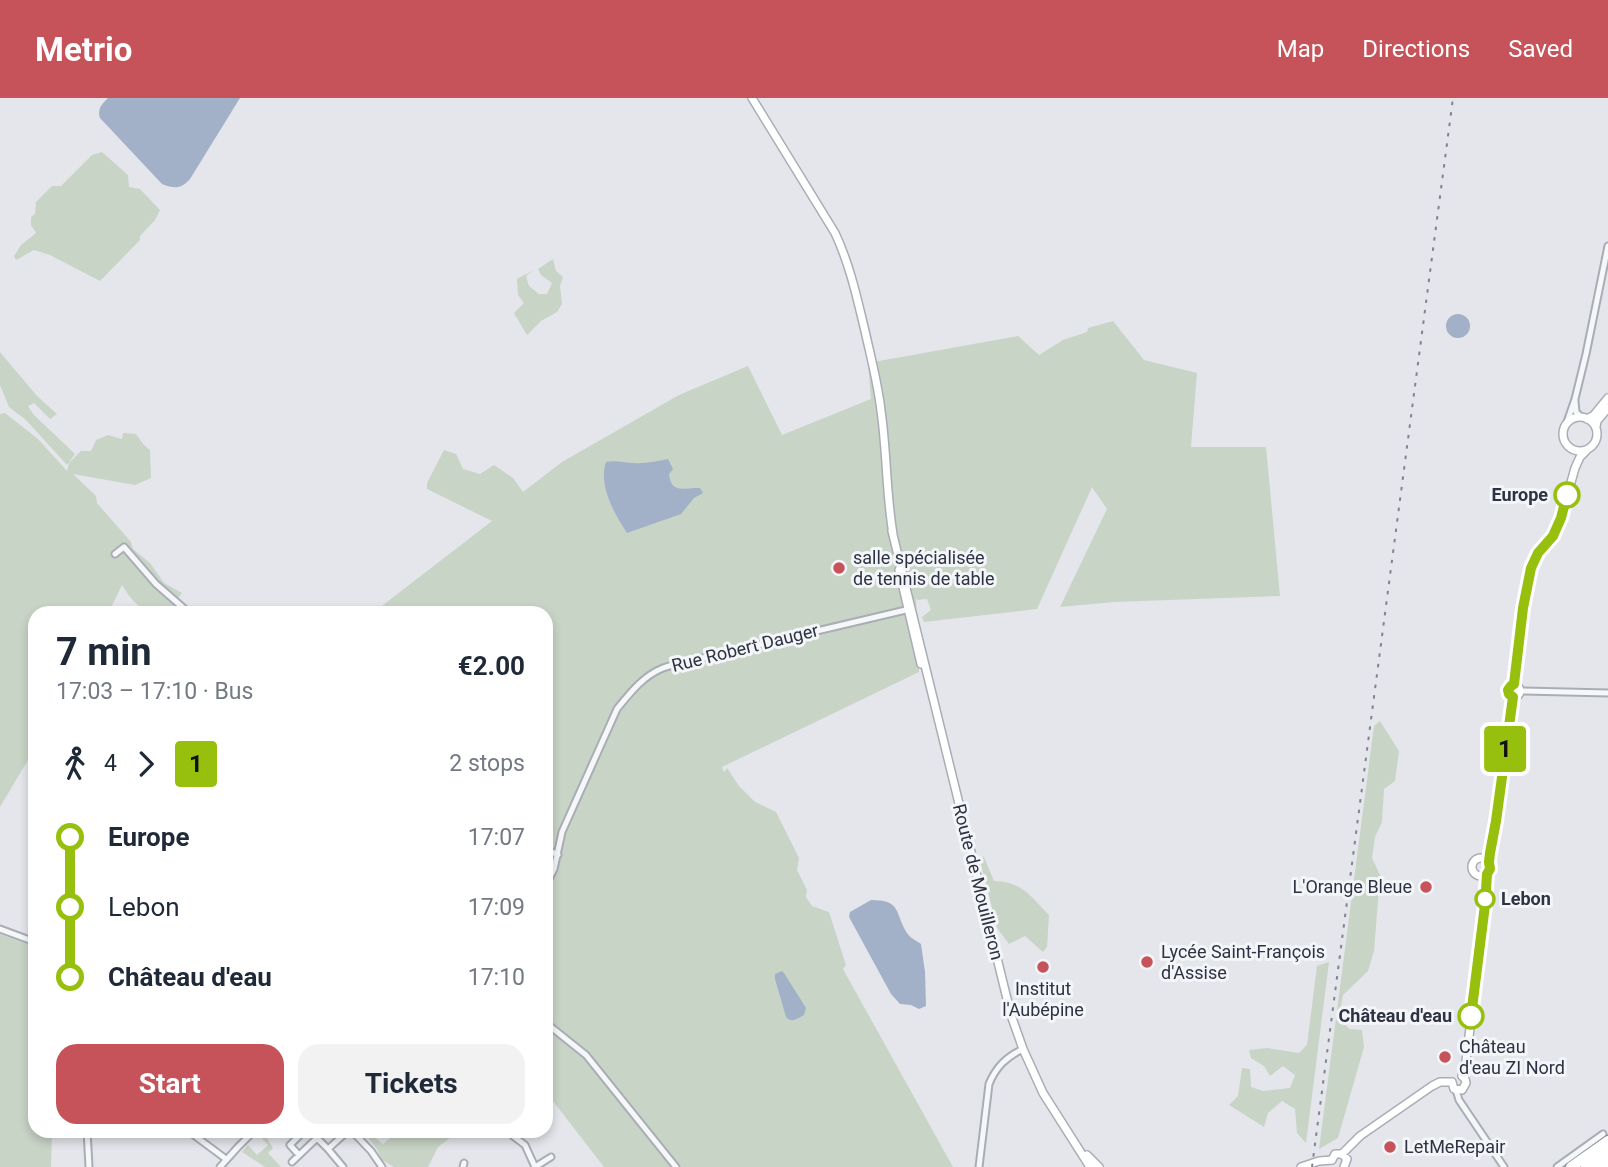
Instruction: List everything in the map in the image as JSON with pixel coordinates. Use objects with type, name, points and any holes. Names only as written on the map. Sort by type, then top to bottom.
[{"type":"highway","points":[[1571,1167],[1605,1137]]},
{"type":"highway","points":[[1586,1167],[1608,1152]]},
{"type":"highway","points":[[1600,1167],[1608,1162]]},
{"type":"street","points":[[751,98],[835,233],[844,253],[871,357],[881,411],[892,531]]},
{"type":"street","points":[[1596,427],[1574,406],[1608,246]]},
{"type":"street","points":[[1567,422],[1576,417],[1594,415],[1608,398]]},
{"type":"street","points":[[1575,399],[1562,436],[1565,444],[1573,451],[1586,451]]},
{"type":"street","points":[[1513,697],[1508,690],[1514,684],[1523,608],[1531,568],[1538,553],[1553,536],[1561,518],[1574,468],[1580,457],[1596,442],[1597,421],[1608,408]]},
{"type":"street","points":[[1573,451],[1574,468]]},
{"type":"street","name":"Route de Mouilleron","points":[[892,531],[1002,980],[1023,1049],[1043,1093],[1071,1135]]},
{"type":"street","name":"Route de Mouilleron","points":[[892,531],[921,663],[938,715]]},
{"type":"street","points":[[115,554],[124,547],[156,584],[181,606]]},
{"type":"street","points":[[909,597],[908,609],[922,648]]},
{"type":"street","name":"Rue Robert Dauger","points":[[553,871],[562,832],[617,709],[646,677],[662,668],[908,609]]},
{"type":"street","points":[[1514,684],[1518,685],[1521,691]]},
{"type":"street","points":[[1521,691],[1608,693]]},
{"type":"street","points":[[1513,697],[1518,696],[1521,691]]},
{"type":"street","points":[[1462,1076],[1466,1061],[1487,874],[1490,869],[1513,697]]},
{"type":"street","points":[[1479,858],[1493,838]]},
{"type":"street","points":[[553,852],[558,855]]},
{"type":"street","points":[[1485,895],[1472,866],[1474,860],[1479,858],[1485,858],[1489,862]]},
{"type":"street","points":[[1476,875],[1487,874]]},
{"type":"street","points":[[0,929],[28,940]]},
{"type":"street","points":[[553,1029],[586,1055],[676,1167]]},
{"type":"street","points":[[979,1167],[989,1084],[1000,1064],[1011,1054],[1023,1049]]},
{"type":"street","points":[[1462,1076],[1454,1077],[1459,1100],[1504,1167]]},
{"type":"street","points":[[1301,1167],[1319,1161],[1333,1163],[1335,1154],[1342,1154],[1360,1136],[1432,1086],[1440,1082],[1457,1087],[1466,1085],[1462,1076]]},
{"type":"street","points":[[1071,1135],[1090,1167]]},
{"type":"street","points":[[1071,1135],[1099,1167]]},
{"type":"street","points":[[1557,1167],[1605,1137]]},
{"type":"street","points":[[88,1138],[89,1167]]},
{"type":"street","points":[[198,1138],[226,1159]]},
{"type":"street","points":[[220,1167],[247,1138]]},
{"type":"street","points":[[298,1138],[290,1145],[299,1155]]},
{"type":"street","points":[[292,1162],[317,1138],[343,1167]]},
{"type":"street","points":[[328,1149],[341,1138]]},
{"type":"street","points":[[358,1138],[382,1167]]},
{"type":"street","points":[[516,1138],[525,1144],[535,1167],[551,1157]]},
{"type":"street","points":[[1342,1154],[1347,1160],[1344,1167]]},
{"type":"green space","points":[[102,152],[128,175],[129,187],[140,189],[160,210],[155,220],[140,236],[140,240],[100,281],[50,255],[34,250],[16,260],[14,256],[21,245],[36,233],[31,225],[31,217],[35,214],[36,202],[52,186],[61,186],[92,155]]},
{"type":"green space","points":[[553,259],[556,271],[563,277],[560,286],[562,304],[557,312],[541,321],[527,335],[514,313],[524,303],[518,295],[517,279],[534,270],[526,276],[529,286],[539,294],[547,294],[552,283],[541,275],[538,269]]},
{"type":"green space","points":[[1113,321],[1144,360],[1197,373],[1191,447],[1266,447],[1280,596],[1114,602],[1060,607],[1107,509],[1092,487],[1037,609],[924,622],[922,617],[931,610],[927,599],[917,600],[916,596],[919,672],[722,767],[724,772],[727,768],[739,786],[755,802],[776,812],[799,858],[797,870],[807,890],[806,897],[812,906],[829,912],[846,965],[843,969],[953,1167],[604,1167],[553,1101],[553,606],[382,606],[492,521],[427,489],[427,483],[444,450],[456,454],[463,469],[480,474],[494,465],[513,478],[523,492],[562,462],[679,395],[748,366],[782,435],[871,399],[868,363],[1018,336],[1039,355],[1063,340],[1087,332],[1088,328]]},
{"type":"green space","points":[[0,352],[37,396],[57,414],[50,419],[34,403],[28,406],[75,454],[67,465],[26,420],[9,407],[0,385]]},
{"type":"green space","points":[[5,413],[38,439],[67,471],[69,463],[81,451],[91,451],[96,440],[108,435],[122,439],[123,433],[136,434],[150,450],[151,478],[135,485],[73,474],[96,496],[97,503],[131,542],[133,549],[150,563],[164,583],[182,593],[173,606],[140,606],[122,585],[112,606],[28,606],[28,760],[0,807],[0,414]]},
{"type":"green space","points":[[1380,721],[1399,751],[1395,781],[1384,789],[1382,822],[1375,837],[1372,858],[1380,875],[1374,951],[1368,971],[1343,995],[1339,1016],[1349,1029],[1362,1030],[1364,1047],[1338,1138],[1319,1149],[1374,726]]},
{"type":"green space","points":[[979,856],[984,857],[994,881],[1019,887],[1049,915],[1047,947],[1043,952],[1025,936],[1009,944],[997,928]]},
{"type":"green space","points":[[0,934],[28,944],[28,1138],[52,1138],[51,1167],[0,1167]]},
{"type":"green space","points":[[1329,962],[1306,1143],[1297,1133],[1295,1109],[1282,1101],[1268,1113],[1264,1127],[1229,1105],[1238,1096],[1242,1068],[1250,1069],[1251,1087],[1263,1091],[1290,1088],[1295,1075],[1283,1066],[1270,1076],[1264,1066],[1251,1058],[1249,1050],[1267,1048],[1299,1053],[1307,1045],[1317,966]]},
{"type":"green space","points":[[262,1138],[267,1138],[273,1148],[268,1153],[281,1167],[265,1167],[242,1152],[248,1145],[257,1155],[268,1145]]},
{"type":"green space","points":[[368,1138],[376,1138],[383,1144],[390,1138],[450,1138],[438,1147],[428,1167],[394,1167],[382,1160]]},
{"type":"water","points":[[108,98],[240,98],[190,179],[184,185],[174,187],[162,184],[100,118],[100,109]]},
{"type":"water","points":[[1458,314],[1467,317],[1470,326],[1467,335],[1458,338],[1449,335],[1446,326],[1449,317]]},
{"type":"water","points":[[668,459],[673,469],[669,474],[673,485],[680,488],[700,488],[703,493],[694,498],[681,514],[627,533],[606,489],[606,462],[642,463]]},
{"type":"water","points":[[871,900],[893,905],[907,933],[921,944],[926,1006],[919,1009],[900,1004],[891,994],[849,917],[850,912]]},
{"type":"water","points":[[782,971],[806,1008],[804,1015],[795,1020],[786,1017],[775,979],[775,974]]},
{"type":"railway","points":[[1312,1167],[1453,98]]},
{"type":"bus line","name":"1","points":[[1471,1016],[1487,874],[1490,869],[1490,853],[1513,697],[1508,690],[1514,684],[1523,608],[1531,568],[1538,553],[1553,536],[1567,495]]},
{"type":"place","name":"Europe","points":[[1567,495]]},
{"type":"place","name":"salle spécialisée de tennis de table","points":[[839,568]]},
{"type":"place","name":"L'Orange Bleue","points":[[1426,887]]},
{"type":"place","name":"Lebon","points":[[1485,899]]},
{"type":"place","name":"Lycée Saint-François d'Assise","points":[[1147,962]]},
{"type":"place","name":"Institut l'Aubépine","points":[[1043,967]]},
{"type":"place","name":"Château d'eau","points":[[1471,1016]]},
{"type":"place","name":"Château d'eau ZI Nord","points":[[1445,1057]]},
{"type":"place","name":"LetMeRepair","points":[[1390,1147]]}]
